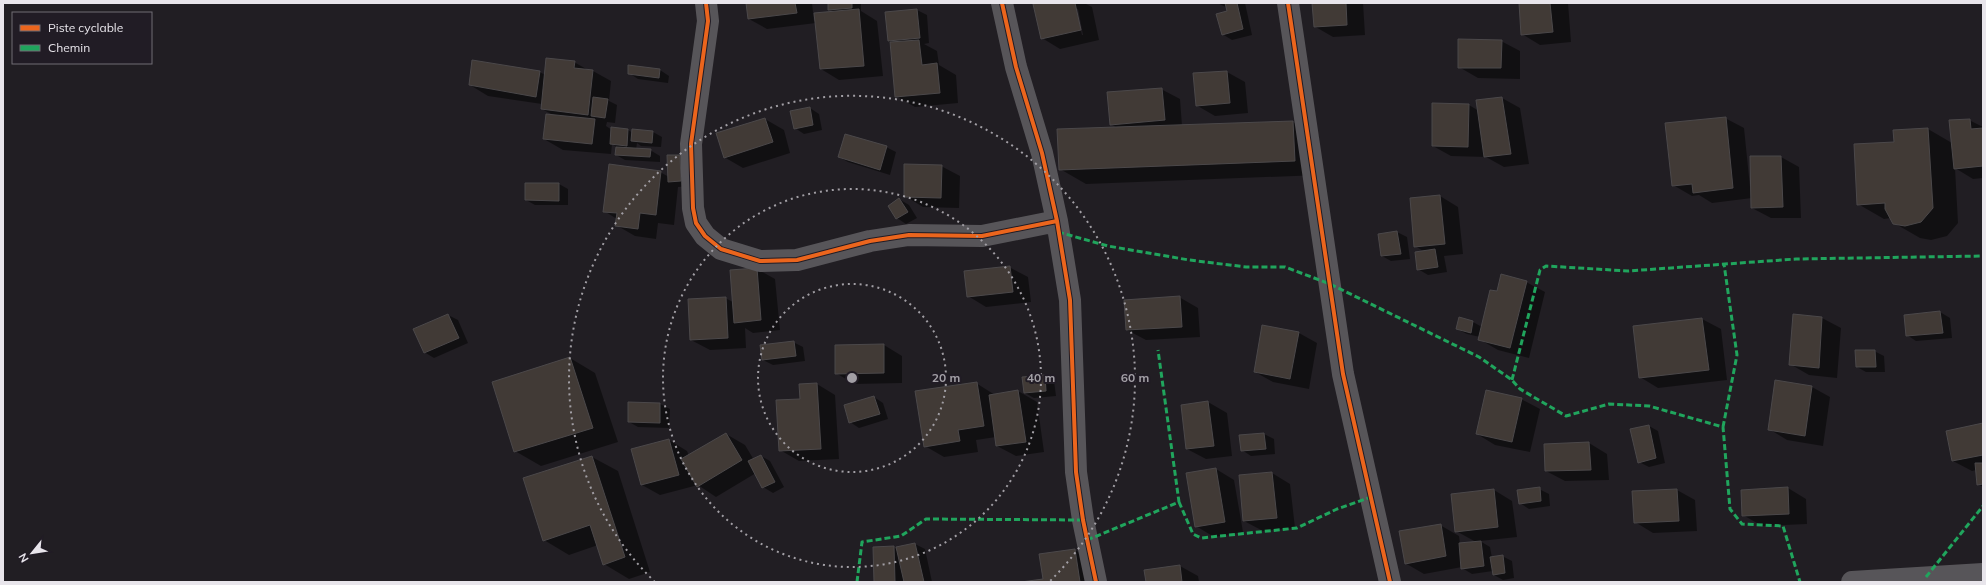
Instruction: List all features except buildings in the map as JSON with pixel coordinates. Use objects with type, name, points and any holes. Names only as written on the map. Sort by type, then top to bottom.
[{"type":"street","points":[[706,3],[708,21],[691,144],[693,208],[696,224],[705,236],[721,249],[760,261],[797,260],[870,240],[909,235],[982,236],[1057,221]]},
{"type":"street","points":[[1002,3],[1016,67],[1042,153],[1057,221],[1070,300],[1076,472],[1083,520],[1096,582]]},
{"type":"street","points":[[1288,3],[1344,374],[1390,582]]},
{"type":"street","points":[[1852,582],[1983,574]]},
{"type":"marked path","points":[[1058,232],[1108,246],[1189,260],[1246,267],[1285,267],[1330,284],[1479,357],[1512,380],[1520,389],[1566,416],[1609,404],[1649,406],[1723,427],[1730,509],[1742,524],[1783,526],[1800,582]]},
{"type":"marked path","points":[[1512,380],[1540,270],[1546,266],[1628,271],[1796,259],[1983,256]]},
{"type":"marked path","points":[[1723,427],[1737,355],[1724,264]]},
{"type":"marked path","points":[[1087,540],[1179,502],[1158,350]]},
{"type":"marked path","points":[[1179,502],[1193,534],[1201,538],[1297,528],[1337,509],[1371,497]]},
{"type":"marked path","points":[[1926,577],[1983,506]]},
{"type":"marked path","points":[[857,582],[862,542],[901,536],[926,519],[1083,520]]},
{"type":"cycle path","points":[[706,3],[708,21],[691,144],[693,208],[696,223],[705,236],[721,249],[760,261],[797,260],[870,241],[909,235],[982,236],[1057,221]]},
{"type":"cycle path","points":[[1002,3],[1016,67],[1042,153],[1057,221],[1070,300],[1076,472],[1083,520],[1096,582]]},
{"type":"cycle path","points":[[1288,3],[1343,374],[1390,582]]}]
